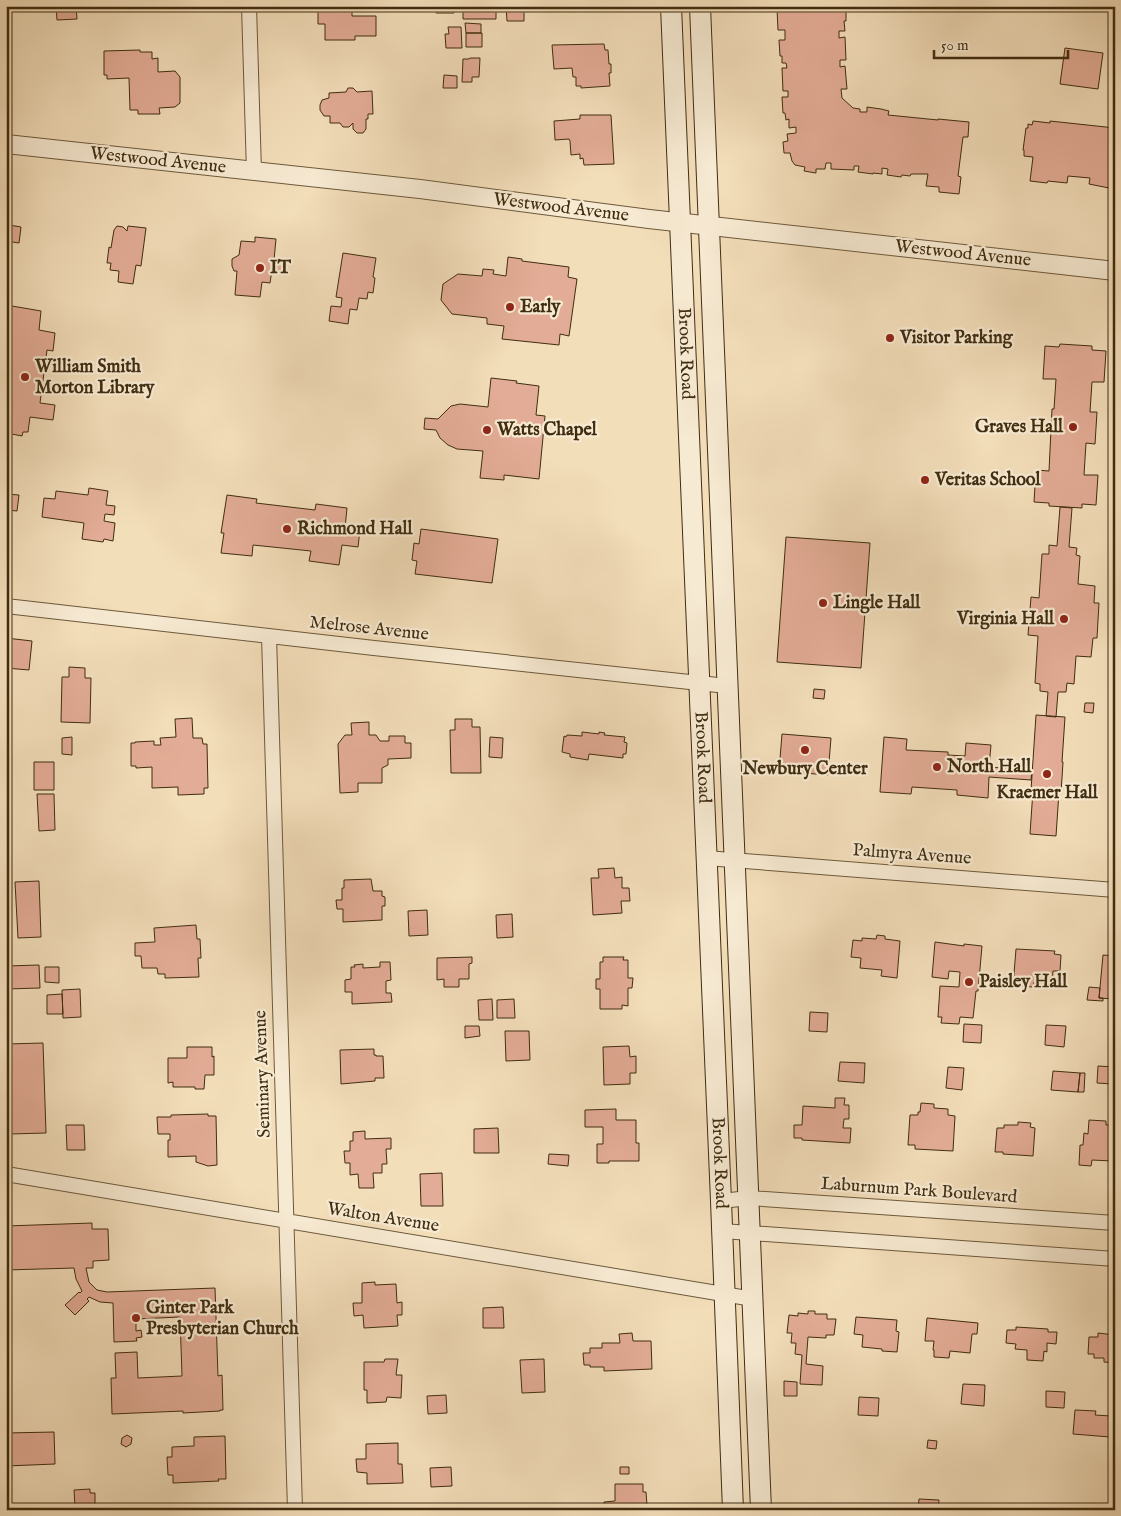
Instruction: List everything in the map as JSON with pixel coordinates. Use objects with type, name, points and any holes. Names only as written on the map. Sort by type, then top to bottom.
[{"type":"main road","name":"Brook Road","points":[[671,6],[733,1510]]},
{"type":"main road","name":"Brook Road","points":[[700,6],[761,1510]]},
{"type":"street","points":[[249,6],[254,172]]},
{"type":"street","name":"Westwood Avenue","points":[[6,144],[420,189],[708,226],[1115,271]]},
{"type":"street","name":"Melrose Avenue","points":[[6,606],[728,686]]},
{"type":"street","name":"Seminary Avenue","points":[[269,636],[295,1510]]},
{"type":"street","name":"Palmyra Avenue","points":[[706,858],[1115,890]]},
{"type":"street","name":"Walton Avenue","points":[[6,1174],[753,1299]]},
{"type":"street","name":"Laburnum Park Boulevard","points":[[721,1201],[749,1198],[1115,1224]]},
{"type":"street","points":[[722,1231],[1115,1260]]},
{"type":"building","points":[[56,6],[76,6],[77,19],[57,20]]},
{"type":"building","points":[[324,6],[352,6],[352,16],[376,16],[376,36],[355,36],[355,40],[325,40],[325,24],[318,24],[318,8],[324,8]]},
{"type":"building","points":[[436,6],[454,6],[454,13],[436,13]]},
{"type":"building","points":[[463,6],[496,6],[496,19],[463,19]]},
{"type":"building","points":[[506,6],[524,6],[524,21],[507,21]]},
{"type":"building","points":[[773,6],[846,6],[845,31],[839,31],[839,38],[845,37],[846,60],[840,60],[840,67],[845,66],[847,89],[841,89],[842,98],[853,108],[860,109],[860,112],[867,112],[867,107],[889,111],[888,115],[969,122],[968,137],[963,137],[958,176],[961,177],[959,194],[939,192],[939,187],[926,186],[928,174],[902,175],[901,177],[887,175],[888,169],[882,168],[882,174],[873,174],[858,172],[859,166],[854,166],[854,170],[831,169],[831,163],[826,163],[825,169],[816,169],[816,173],[804,171],[805,167],[795,165],[790,153],[784,153],[783,142],[788,141],[787,134],[796,133],[796,127],[789,128],[789,119],[786,120],[785,113],[783,113],[782,97],[788,97],[788,91],[783,91],[782,68],[787,68],[786,63],[782,63],[782,56],[780,56],[779,40],[785,40],[785,30],[778,30],[777,9],[773,9]]},
{"type":"building","points":[[465,23],[481,24],[481,33],[466,33]]},
{"type":"building","points":[[448,27],[461,27],[462,48],[446,48],[445,34],[449,34]]},
{"type":"building","points":[[466,33],[482,33],[482,47],[466,47]]},
{"type":"building","points":[[604,44],[605,50],[608,50],[609,64],[611,64],[611,73],[609,73],[610,86],[581,88],[581,86],[576,86],[576,77],[573,77],[572,68],[554,69],[552,45]]},
{"type":"building","points":[[1065,48],[1103,53],[1098,89],[1060,84]]},
{"type":"building","points":[[140,50],[140,52],[152,52],[152,59],[158,58],[158,72],[175,71],[180,77],[180,103],[175,107],[159,108],[160,114],[138,114],[138,110],[130,110],[129,78],[107,79],[107,75],[104,75],[104,51]]},
{"type":"building","points":[[480,58],[479,77],[472,77],[472,82],[462,82],[463,59]]},
{"type":"building","points":[[444,75],[457,76],[457,88],[443,88]]},
{"type":"building","points":[[348,88],[353,88],[357,92],[372,91],[373,114],[368,114],[366,129],[363,133],[357,133],[353,129],[353,123],[349,127],[343,127],[340,123],[330,123],[330,116],[324,116],[320,110],[322,100],[329,98],[329,93],[346,92]]},
{"type":"building","points":[[580,115],[611,115],[614,164],[584,165],[583,158],[580,159],[580,154],[571,155],[569,139],[555,140],[554,121],[580,119]]},
{"type":"building","points":[[1033,121],[1115,128],[1115,191],[1113,191],[1114,189],[1089,184],[1090,178],[1068,176],[1067,183],[1030,181],[1033,157],[1024,156],[1023,150],[1026,128],[1028,128],[1028,124],[1032,125]]},
{"type":"building","points":[[6,219],[9,220],[9,225],[21,227],[19,243],[6,241]]},
{"type":"building","points":[[117,226],[123,227],[127,231],[128,226],[146,228],[141,266],[136,265],[133,284],[118,282],[119,271],[110,270],[111,263],[107,263],[109,247],[111,248],[114,230]]},
{"type":"building","name":"IT","points":[[255,237],[276,239],[274,260],[287,261],[286,272],[272,270],[270,283],[262,282],[260,297],[235,295],[237,271],[234,271],[232,259],[239,255],[241,241],[255,242]]},
{"type":"building","points":[[343,253],[376,258],[373,293],[368,292],[367,299],[359,298],[357,310],[350,309],[348,324],[329,321],[331,306],[341,307],[342,298],[336,297]]},
{"type":"building","name":"Early","points":[[508,257],[522,259],[522,261],[569,267],[568,277],[577,279],[569,336],[560,334],[559,345],[502,339],[504,326],[487,324],[487,318],[452,314],[441,300],[443,284],[458,274],[482,276],[483,269],[494,270],[493,274],[506,276]]},
{"type":"building","name":"William Smith Morton Library","points":[[12,306],[41,311],[39,330],[55,333],[53,351],[47,350],[40,403],[55,405],[53,420],[30,417],[28,432],[23,432],[22,436],[6,433],[6,327],[9,327]]},
{"type":"building","name":"Graves Hall","points":[[1060,344],[1092,346],[1092,350],[1106,351],[1104,382],[1092,382],[1090,412],[1097,412],[1095,444],[1086,443],[1084,475],[1098,475],[1096,505],[1082,504],[1082,508],[1049,506],[1049,503],[1034,502],[1036,470],[1049,471],[1052,409],[1054,409],[1056,379],[1043,379],[1045,346],[1059,347]]},
{"type":"building","name":"Watts Chapel","points":[[491,378],[539,386],[536,415],[545,416],[539,479],[504,475],[504,480],[480,478],[483,451],[457,449],[448,445],[440,438],[436,430],[424,429],[425,418],[438,419],[451,406],[460,404],[488,407]]},
{"type":"building","points":[[89,488],[108,491],[106,505],[115,506],[114,515],[105,514],[104,521],[115,523],[113,541],[104,539],[103,542],[82,539],[84,523],[42,517],[44,498],[55,499],[56,491],[88,495]]},
{"type":"building","points":[[6,494],[19,495],[17,511],[6,510]]},
{"type":"building","name":"Richmond Hall","points":[[227,495],[257,499],[256,503],[315,510],[316,504],[347,508],[345,528],[360,530],[358,547],[342,545],[339,565],[309,561],[311,551],[253,545],[252,556],[221,553],[224,533],[221,533]]},
{"type":"building","name":"Virginia Hall","points":[[1060,507],[1072,508],[1069,547],[1077,548],[1076,555],[1080,556],[1078,584],[1095,586],[1094,603],[1099,603],[1097,638],[1093,638],[1091,657],[1076,656],[1074,684],[1067,683],[1066,692],[1058,692],[1056,717],[1046,716],[1048,692],[1040,691],[1040,684],[1035,683],[1038,636],[1028,635],[1031,597],[1039,598],[1042,554],[1049,554],[1049,545],[1057,546]]},
{"type":"building","points":[[421,529],[498,539],[492,583],[415,574],[417,561],[412,560],[414,543],[419,544]]},
{"type":"building","name":"Lingle Hall","points":[[786,537],[870,543],[861,668],[777,662]]},
{"type":"building","points":[[6,638],[32,641],[29,670],[6,668]]},
{"type":"building","points":[[69,667],[85,668],[85,678],[91,678],[90,723],[61,722],[62,677],[69,677]]},
{"type":"building","points":[[814,689],[825,690],[824,699],[813,698]]},
{"type":"building","points":[[1085,703],[1094,703],[1093,713],[1084,712]]},
{"type":"building","name":"Kraemer Hall","points":[[1036,715],[1065,717],[1061,792],[1059,792],[1056,836],[1030,834]]},
{"type":"building","points":[[192,718],[193,738],[202,738],[203,744],[207,744],[208,788],[204,788],[204,794],[178,795],[178,787],[152,788],[152,767],[136,768],[136,766],[131,766],[131,743],[154,741],[154,745],[161,745],[160,738],[176,737],[175,719]]},
{"type":"building","points":[[455,719],[472,719],[472,727],[480,727],[481,773],[451,773],[450,730],[455,730]]},
{"type":"building","points":[[369,722],[369,735],[376,735],[380,741],[389,741],[389,736],[405,736],[405,743],[411,743],[411,758],[388,759],[388,765],[382,768],[382,783],[358,783],[358,792],[340,793],[338,744],[345,735],[352,735],[351,723]]},
{"type":"building","points":[[582,732],[599,734],[599,732],[605,733],[604,735],[625,737],[624,742],[627,743],[626,754],[623,754],[623,758],[589,754],[588,760],[570,757],[570,754],[562,752],[564,736],[582,736]]},
{"type":"building","name":"Newbury Center","points":[[782,734],[831,738],[828,775],[779,771]]},
{"type":"building","points":[[72,737],[72,755],[62,754],[62,738]]},
{"type":"building","points":[[490,737],[503,738],[502,758],[489,757]]},
{"type":"building","name":"North Hall","points":[[884,737],[907,739],[906,750],[948,752],[948,755],[965,756],[966,743],[991,745],[989,767],[1032,770],[1031,780],[989,777],[988,798],[957,795],[957,790],[912,787],[911,794],[880,792]]},
{"type":"building","points":[[34,762],[54,762],[54,790],[34,790]]},
{"type":"building","points":[[37,794],[54,794],[55,830],[39,831]]},
{"type":"building","points":[[614,868],[615,878],[622,877],[622,888],[629,888],[630,901],[621,901],[622,913],[593,915],[591,878],[599,878],[598,869]]},
{"type":"building","points":[[371,879],[373,891],[382,891],[382,896],[385,897],[385,906],[382,906],[382,920],[343,922],[343,909],[337,909],[336,900],[342,900],[344,880]]},
{"type":"building","points":[[39,881],[41,937],[18,938],[15,882]]},
{"type":"building","points":[[427,910],[428,935],[409,936],[408,911]]},
{"type":"building","points":[[512,914],[513,937],[497,938],[496,915]]},
{"type":"building","points":[[196,925],[197,939],[200,939],[199,977],[165,978],[165,974],[158,974],[157,968],[142,968],[141,956],[135,956],[135,943],[155,942],[154,928]]},
{"type":"building","points":[[877,935],[885,936],[885,939],[900,941],[897,978],[881,976],[882,970],[860,968],[861,958],[851,957],[853,940],[862,941],[862,938],[876,939]]},
{"type":"building","name":"Paisley Hall","points":[[935,942],[964,946],[964,944],[982,946],[978,991],[976,991],[973,1018],[960,1017],[959,1024],[941,1023],[942,1017],[938,1017],[940,986],[959,987],[960,972],[949,971],[948,979],[932,977]]},
{"type":"building","points":[[1016,949],[1055,951],[1054,954],[1061,955],[1060,971],[1053,971],[1052,984],[1034,982],[1034,987],[1013,986]]},
{"type":"building","points":[[1103,955],[1115,956],[1115,999],[1099,998]]},
{"type":"building","points":[[472,957],[472,963],[469,964],[469,979],[459,979],[459,987],[444,987],[444,979],[437,980],[437,958]]},
{"type":"building","points":[[603,957],[624,957],[623,960],[628,960],[628,978],[633,978],[632,988],[628,988],[628,1006],[622,1005],[622,1009],[600,1009],[600,989],[596,989],[596,979],[600,979],[600,962],[603,962]]},
{"type":"building","points":[[380,962],[390,962],[391,980],[386,981],[386,993],[391,993],[392,1002],[352,1004],[352,992],[345,992],[345,980],[351,979],[351,967],[363,964],[363,968],[380,967]]},
{"type":"building","points":[[39,965],[40,988],[6,989],[6,966]]},
{"type":"building","points":[[45,967],[59,967],[59,983],[45,982]]},
{"type":"building","points":[[1089,987],[1100,988],[1099,998],[1103,998],[1103,1001],[1087,1000]]},
{"type":"building","points":[[80,989],[81,1017],[63,1018],[62,990]]},
{"type":"building","points":[[62,994],[63,1014],[47,1014],[47,995]]},
{"type":"building","points":[[492,999],[493,1020],[479,1020],[478,1000]]},
{"type":"building","points":[[514,999],[515,1018],[497,1018],[497,1000]]},
{"type":"building","points":[[810,1012],[828,1013],[827,1032],[809,1031]]},
{"type":"building","points":[[964,1024],[982,1025],[981,1043],[963,1042]]},
{"type":"building","points":[[1046,1025],[1066,1026],[1064,1047],[1045,1045]]},
{"type":"building","points":[[465,1026],[479,1026],[480,1036],[465,1038]]},
{"type":"building","points":[[505,1031],[529,1031],[530,1060],[506,1061]]},
{"type":"building","points":[[43,1043],[46,1133],[10,1134],[7,1044]]},
{"type":"building","points":[[629,1046],[630,1057],[636,1056],[636,1073],[630,1073],[630,1084],[604,1085],[603,1047]]},
{"type":"building","points":[[187,1047],[212,1047],[214,1075],[205,1075],[204,1089],[173,1087],[173,1082],[168,1083],[168,1058],[187,1058]]},
{"type":"building","points":[[374,1049],[374,1055],[383,1056],[384,1078],[375,1078],[375,1081],[341,1084],[340,1050]]},
{"type":"building","points":[[840,1062],[865,1063],[864,1083],[838,1081]]},
{"type":"building","points":[[1098,1066],[1115,1067],[1113,1084],[1097,1083]]},
{"type":"building","points":[[948,1067],[964,1068],[962,1090],[946,1088]]},
{"type":"building","points":[[1053,1071],[1080,1073],[1078,1092],[1051,1090]]},
{"type":"building","points":[[1080,1073],[1085,1073],[1084,1092],[1078,1092]]},
{"type":"building","points":[[835,1098],[845,1098],[844,1105],[849,1105],[849,1119],[844,1119],[843,1128],[851,1128],[850,1143],[794,1138],[794,1125],[802,1125],[803,1106],[835,1108]]},
{"type":"building","points":[[921,1103],[934,1104],[934,1108],[948,1109],[948,1115],[955,1116],[953,1151],[915,1149],[915,1145],[908,1145],[910,1115],[918,1115]]},
{"type":"building","points":[[616,1109],[616,1120],[636,1120],[636,1143],[639,1143],[639,1161],[597,1163],[597,1144],[603,1144],[603,1127],[585,1127],[585,1110]]},
{"type":"building","points":[[208,1114],[208,1116],[216,1116],[217,1165],[208,1166],[196,1162],[196,1156],[168,1157],[170,1134],[158,1134],[157,1117]]},
{"type":"building","points":[[1089,1120],[1106,1121],[1106,1125],[1114,1125],[1112,1161],[1092,1160],[1091,1166],[1079,1165],[1080,1145],[1083,1145],[1084,1133],[1088,1134]]},
{"type":"building","points":[[1018,1122],[1031,1123],[1030,1127],[1035,1128],[1033,1156],[995,1152],[997,1128],[1004,1128],[1004,1125],[1018,1125]]},
{"type":"building","points":[[66,1125],[84,1125],[85,1150],[67,1150]]},
{"type":"building","points":[[498,1128],[499,1153],[474,1153],[474,1129]]},
{"type":"building","points":[[365,1131],[365,1139],[391,1138],[391,1149],[386,1149],[387,1164],[382,1164],[382,1173],[373,1173],[374,1188],[359,1188],[358,1174],[350,1175],[350,1163],[345,1163],[344,1151],[350,1151],[350,1141],[353,1141],[353,1132]]},
{"type":"building","points":[[549,1154],[569,1155],[568,1166],[548,1164]]},
{"type":"building","points":[[442,1173],[443,1206],[421,1206],[420,1174]]},
{"type":"building","name":"Ginter Park Presbyterian Church","points":[[92,1223],[92,1229],[108,1229],[109,1260],[93,1261],[93,1268],[86,1268],[89,1282],[97,1290],[107,1292],[215,1288],[218,1376],[222,1375],[223,1410],[183,1413],[183,1411],[112,1414],[111,1378],[116,1378],[115,1353],[137,1352],[138,1378],[182,1376],[180,1317],[136,1319],[136,1331],[141,1330],[142,1337],[136,1338],[137,1341],[114,1342],[113,1303],[100,1302],[89,1297],[87,1299],[89,1301],[75,1315],[65,1305],[82,1291],[76,1279],[74,1268],[6,1270],[6,1226]]},
{"type":"building","points":[[375,1282],[375,1285],[396,1284],[397,1303],[402,1302],[402,1315],[397,1315],[398,1326],[364,1328],[363,1315],[354,1316],[353,1303],[362,1303],[362,1283]]},
{"type":"building","points":[[503,1307],[504,1328],[483,1328],[483,1308]]},
{"type":"building","points":[[808,1311],[815,1311],[815,1314],[827,1314],[827,1319],[836,1319],[834,1335],[826,1335],[826,1338],[808,1337],[806,1364],[823,1366],[822,1385],[800,1384],[802,1355],[795,1354],[796,1343],[791,1343],[792,1333],[787,1333],[789,1315],[798,1316],[798,1313],[808,1314]]},
{"type":"building","points":[[856,1317],[897,1320],[896,1331],[899,1332],[897,1352],[862,1347],[863,1335],[854,1334]]},
{"type":"building","points":[[927,1318],[978,1323],[977,1334],[972,1334],[970,1353],[950,1351],[949,1358],[934,1357],[934,1341],[925,1341]]},
{"type":"building","points":[[1016,1327],[1048,1329],[1048,1332],[1057,1332],[1056,1344],[1047,1343],[1047,1352],[1044,1351],[1043,1361],[1027,1360],[1027,1350],[1015,1349],[1016,1344],[1006,1343],[1007,1330],[1016,1330]]},
{"type":"building","points":[[632,1333],[633,1341],[651,1341],[652,1369],[604,1371],[604,1367],[584,1365],[583,1353],[590,1353],[590,1348],[602,1348],[602,1343],[620,1343],[619,1334]]},
{"type":"building","points":[[1098,1333],[1115,1335],[1115,1363],[1104,1362],[1104,1358],[1094,1358],[1094,1354],[1088,1354],[1089,1337],[1098,1337]]},
{"type":"building","points":[[385,1359],[398,1359],[396,1375],[402,1375],[401,1398],[387,1397],[386,1402],[367,1403],[367,1390],[364,1390],[364,1362],[384,1362]]},
{"type":"building","points":[[544,1359],[545,1392],[522,1393],[520,1360]]},
{"type":"building","points":[[784,1381],[797,1382],[797,1396],[784,1396]]},
{"type":"building","points":[[963,1384],[985,1385],[984,1406],[961,1404]]},
{"type":"building","points":[[1046,1391],[1065,1392],[1064,1408],[1046,1407]]},
{"type":"building","points":[[446,1395],[447,1413],[428,1414],[427,1396]]},
{"type":"building","points":[[859,1397],[879,1398],[878,1416],[858,1415]]},
{"type":"building","points":[[1075,1410],[1096,1411],[1095,1415],[1111,1416],[1110,1437],[1073,1434]]},
{"type":"building","points":[[54,1432],[55,1464],[6,1466],[6,1433]]},
{"type":"building","points":[[127,1435],[132,1438],[131,1444],[126,1447],[121,1444],[122,1438]]},
{"type":"building","points":[[225,1436],[226,1479],[173,1483],[173,1475],[168,1475],[167,1457],[172,1457],[172,1447],[194,1446],[194,1437]]},
{"type":"building","points":[[928,1440],[937,1441],[936,1449],[927,1448]]},
{"type":"building","points":[[398,1443],[398,1464],[402,1464],[403,1483],[367,1484],[367,1473],[357,1472],[356,1459],[366,1459],[366,1444]]},
{"type":"building","points":[[451,1467],[452,1486],[431,1487],[430,1468]]},
{"type":"building","points":[[620,1467],[629,1467],[629,1474],[620,1474]]},
{"type":"building","points":[[615,1484],[643,1484],[643,1492],[646,1492],[649,1510],[604,1510],[604,1502],[615,1501]]},
{"type":"building","points":[[90,1489],[90,1493],[95,1493],[95,1505],[75,1506],[74,1490]]},
{"type":"building","points":[[919,1499],[939,1500],[938,1510],[918,1510]]},
{"type":"building","points":[[431,1505],[449,1505],[449,1510],[431,1510]]},
{"type":"building","points":[[1086,1505],[1100,1506],[1100,1510],[1085,1510]]},
{"type":"building","points":[[453,1506],[465,1506],[465,1510],[453,1510]]},
{"type":"place","name":"IT","points":[[260,268]]},
{"type":"place","name":"Early","points":[[510,307]]},
{"type":"place","name":"Visitor Parking","points":[[890,338]]},
{"type":"place","name":"William Smith Morton Library","points":[[25,377]]},
{"type":"place","name":"Graves Hall","points":[[1073,427]]},
{"type":"place","name":"Watts Chapel","points":[[487,430]]},
{"type":"place","name":"Veritas School","points":[[925,480]]},
{"type":"place","name":"Richmond Hall","points":[[287,529]]},
{"type":"place","name":"Lingle Hall","points":[[823,603]]},
{"type":"place","name":"Virginia Hall","points":[[1064,619]]},
{"type":"place","name":"Newbury Center","points":[[805,750]]},
{"type":"place","name":"North Hall","points":[[937,767]]},
{"type":"place","name":"Kraemer Hall","points":[[1047,774]]},
{"type":"place","name":"Paisley Hall","points":[[969,982]]},
{"type":"place","name":"Ginter Park Presbyterian Church","points":[[136,1318]]}]
